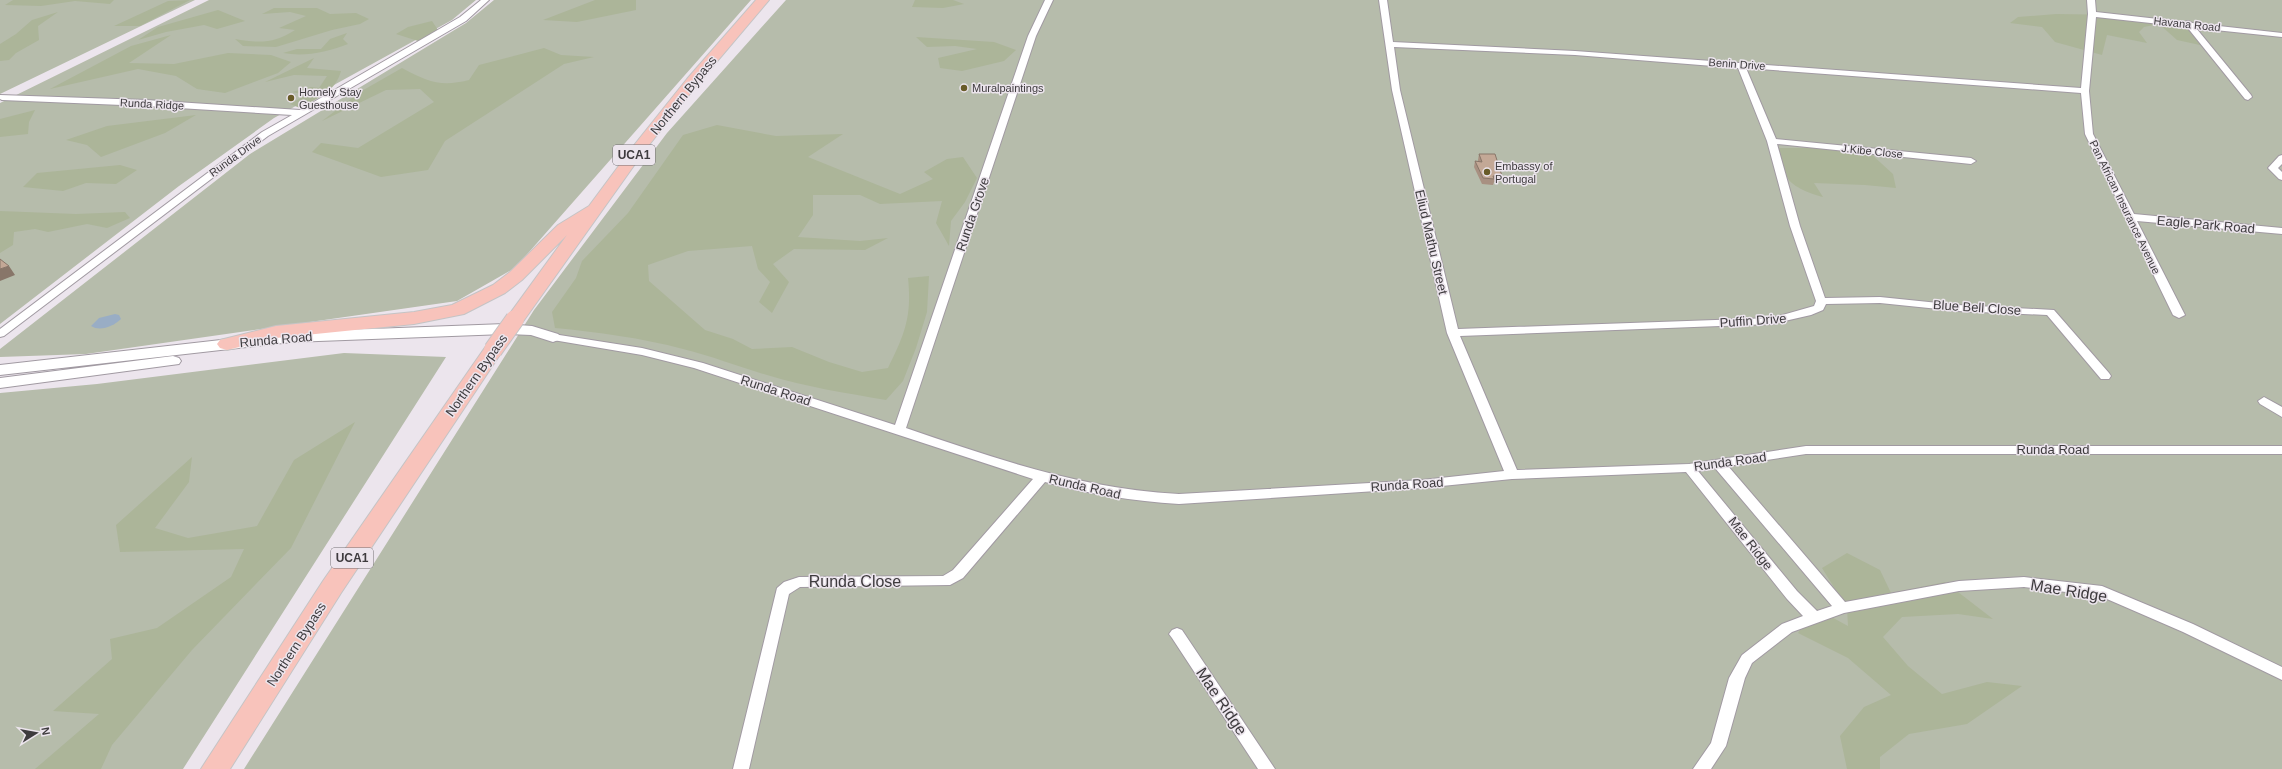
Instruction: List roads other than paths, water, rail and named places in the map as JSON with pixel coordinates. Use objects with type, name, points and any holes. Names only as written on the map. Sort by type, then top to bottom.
[{"type":"main road","name":"Northern Bypass","points":[[215,769],[332,587],[515,319],[664,117],[763,0]]},
{"type":"main road","points":[[227,344],[276,332],[414,318],[457,310],[499,289],[516,276],[564,229],[595,209]]},
{"type":"street","name":"Runda Drive","points":[[0,334],[235,155],[301,113],[463,19],[485,0]]},
{"type":"street","name":"Runda Grove","points":[[899,430],[1032,36],[1049,0]]},
{"type":"street","name":"Eliud Mathu Street","points":[[1383,0],[1388,44],[1398,97],[1453,333],[1512,475]]},
{"type":"street","name":"Pan African Insurance Avenue","points":[[2092,0],[2085,91],[2089,134],[2179,315]]},
{"type":"street","name":"Havana Road","points":[[2092,14],[2188,23],[2282,35]]},
{"type":"street","points":[[2188,23],[2248,97]]},
{"type":"street","name":"Benin Drive","points":[[1388,44],[1575,53],[2085,91]]},
{"type":"street","points":[[1741,65],[1772,141],[1795,226],[1821,301]]},
{"type":"street","name":"Runda Ridge","points":[[2,97],[301,113]]},
{"type":"street","name":"J.Kibe Close","points":[[1772,141],[1971,161]]},
{"type":"street","points":[[2282,158],[2273,168],[2282,177]]},
{"type":"street","name":"Eagle Park Road","points":[[2129,217],[2282,231]]},
{"type":"street","name":"Blue Bell Close","points":[[1821,301],[1880,300],[1958,308],[2050,312],[2105,376]]},
{"type":"street","name":"Puffin Drive","points":[[1453,333],[1772,321],[1808,313],[1819,308],[1821,301]]},
{"type":"street","name":"Runda Road","points":[[0,370],[292,337],[489,330],[532,331],[553,337],[671,358],[1043,476],[1098,491],[1146,499],[1179,499],[1422,484],[1512,475],[1689,468],[1806,450],[2282,450]]},
{"type":"street","name":"Runda Road","points":[[0,384],[283,347],[427,340],[528,339],[553,337]]},
{"type":"street","points":[[2264,402],[2282,413]]},
{"type":"street","name":"Mae Ridge","points":[[1718,463],[1842,608]]},
{"type":"street","name":"Mae Ridge","points":[[1689,468],[1725,509],[1792,595],[1814,618]]},
{"type":"street","name":"Runda Close","points":[[741,769],[782,592],[788,586],[799,582],[944,580],[951,578],[958,574],[970,561],[1043,476]]},
{"type":"street","name":"Mae Ridge","points":[[1701,769],[1718,746],[1737,678],[1747,659],[1787,628],[1842,608],[1959,586],[2024,582],[2061,585],[2102,591],[2188,628],[2282,674]]},
{"type":"street","name":"Mae Ridge","points":[[1177,634],[1267,769]]},
{"type":"water","points":[[115,314],[119,315],[121,319],[111,326],[95,328],[91,326],[99,318]]},
{"type":"place","name":"Muralpaintings","points":[[964,88]]},
{"type":"place","name":"Homely Stay Guesthouse","points":[[291,98]]},
{"type":"place","name":"Embassy of Portugal","points":[[1487,172]]}]
